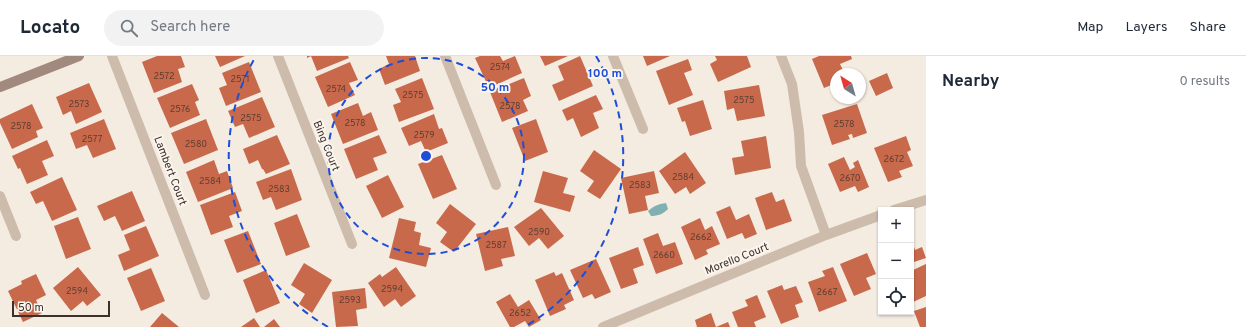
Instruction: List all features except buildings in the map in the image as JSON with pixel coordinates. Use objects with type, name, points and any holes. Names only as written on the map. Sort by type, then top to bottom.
[{"type":"street","points":[[0,87],[78,56]]},
{"type":"street","name":"Lambert Court","points":[[112,56],[205,295]]},
{"type":"street","name":"Bing Court","points":[[278,56],[352,244]]},
{"type":"street","points":[[445,56],[496,185]]},
{"type":"street","points":[[613,56],[643,129]]},
{"type":"street","points":[[781,56],[792,84],[799,132],[801,166],[826,235]]},
{"type":"street","points":[[0,196],[16,236]]},
{"type":"street","points":[[904,207],[926,200]]},
{"type":"street","name":"Morello Court","points":[[603,327],[826,235],[878,216]]},
{"type":"water","points":[[666,203],[668,209],[666,211],[656,216],[651,216],[648,211],[656,206]]}]
